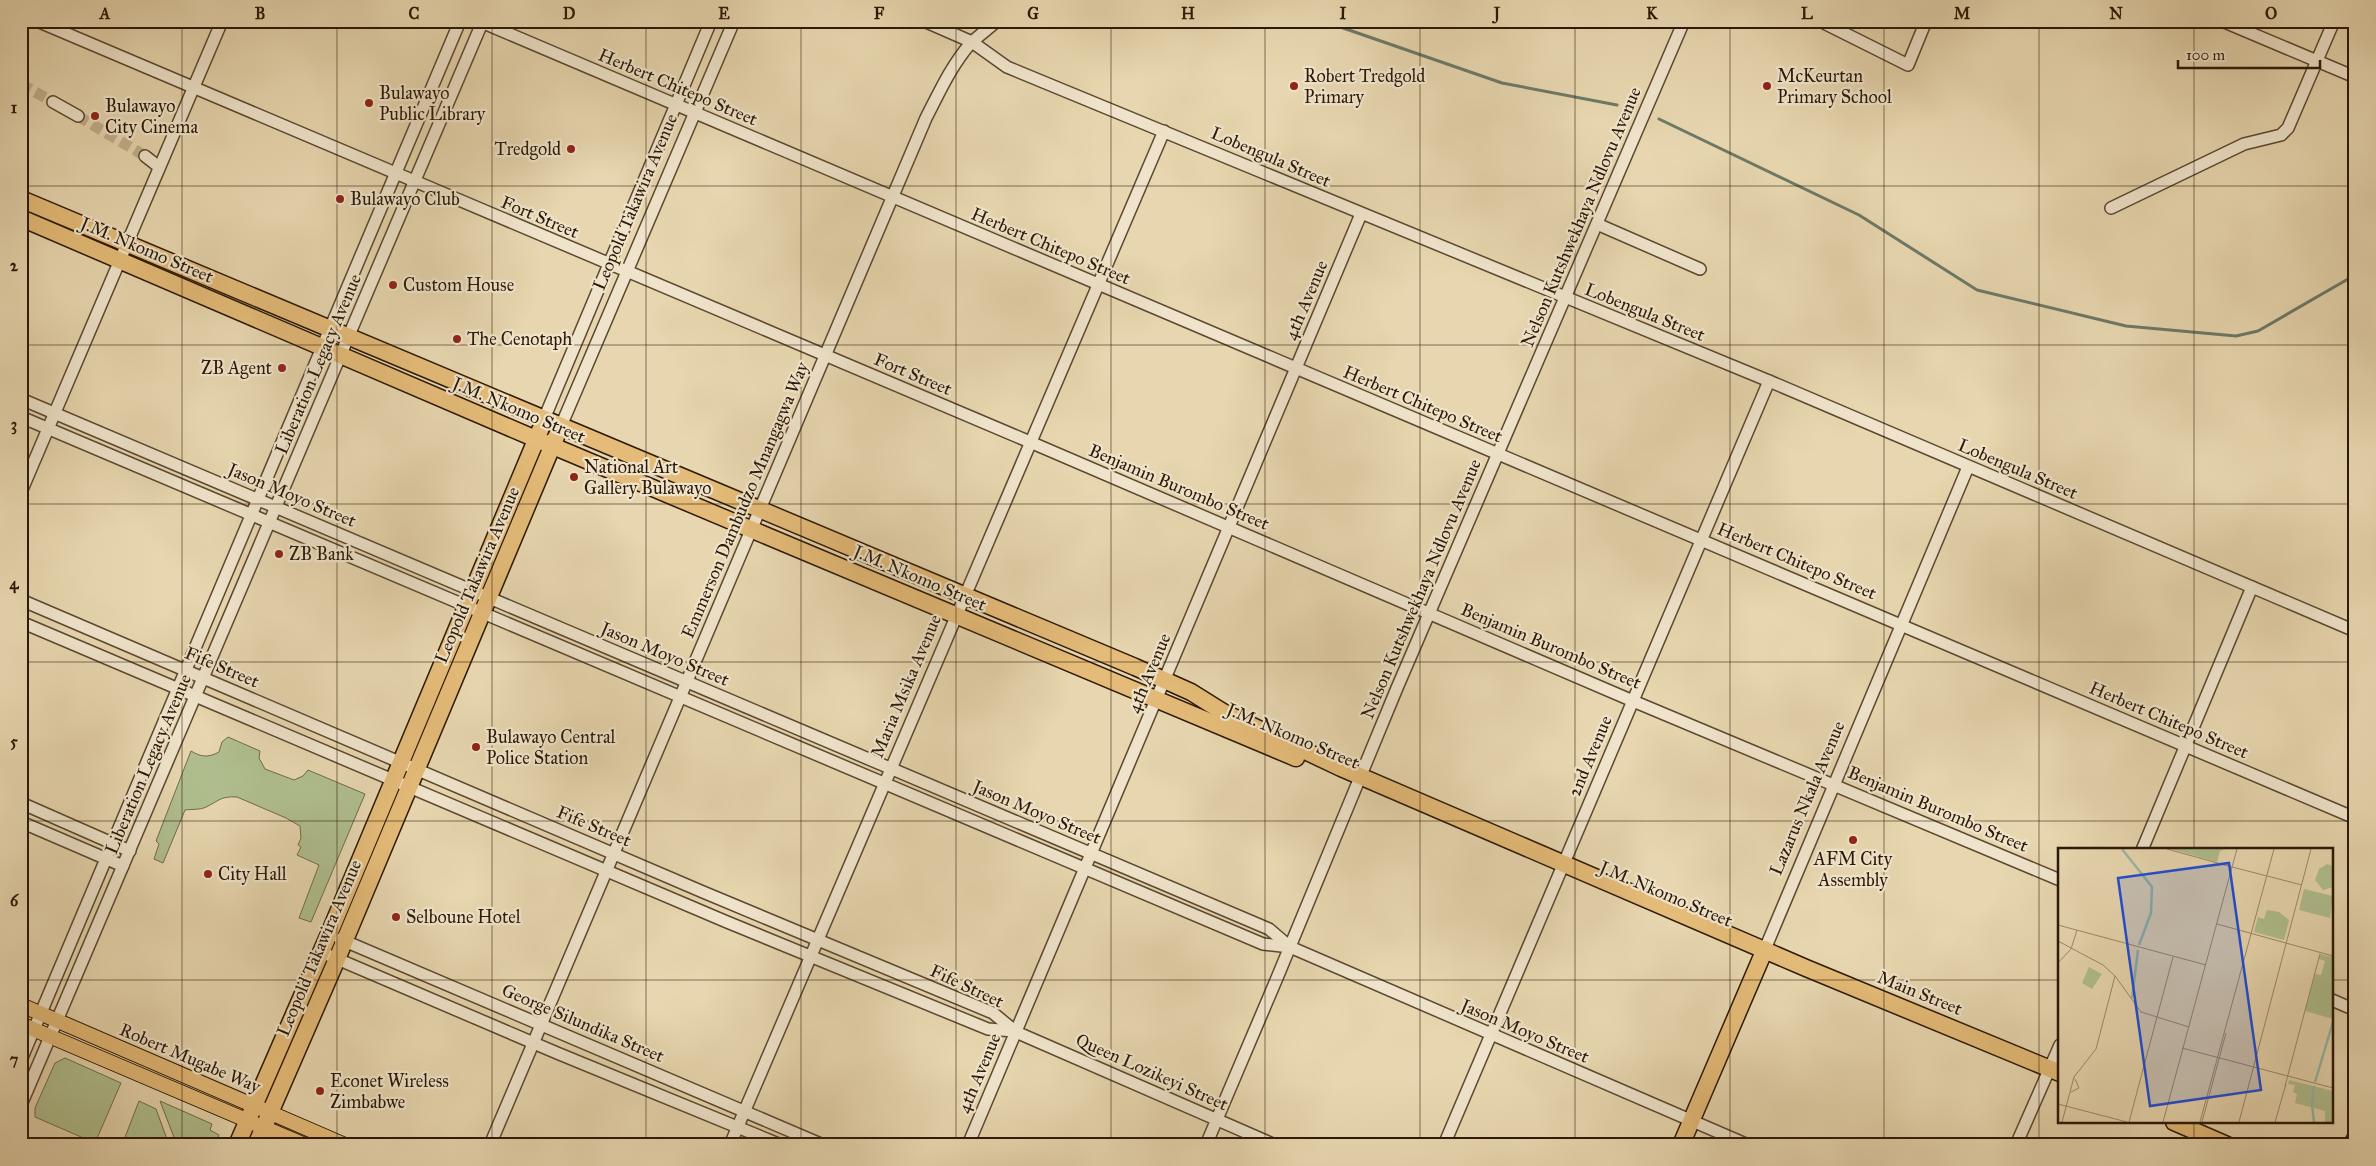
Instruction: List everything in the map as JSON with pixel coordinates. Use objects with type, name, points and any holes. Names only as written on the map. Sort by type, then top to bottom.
[{"type":"highway","name":"J.M. Nkomo Street","points":[[21,199],[1191,692],[1234,718],[1359,780]]},
{"type":"highway","name":"J.M. Nkomo Street","points":[[21,218],[751,532],[1359,780],[1763,953]]},
{"type":"highway","name":"Leopold Takawira Avenue","points":[[237,1145],[329,934],[544,419]]},
{"type":"highway","name":"Leopold Takawira Avenue","points":[[256,1145],[337,959],[561,426]]},
{"type":"highway","name":"Main Street","points":[[1763,953],[1806,968],[2054,1071]]},
{"type":"highway","name":"Lazarus Nkala Avenue","points":[[1681,1145],[1763,953]]},
{"type":"highway","points":[[2179,1124],[2227,1145]]},
{"type":"highway","points":[[2352,1145],[2355,1139]]},
{"type":"main road","name":"Robert Mugabe Way","points":[[21,1005],[267,1120],[345,1145]]},
{"type":"main road","name":"Robert Mugabe Way","points":[[28,1027],[251,1113]]},
{"type":"main road","name":"Robert Mugabe Way","points":[[267,1120],[305,1145]]},
{"type":"street","name":"Fort Street","points":[[37,21],[395,175],[1030,442]]},
{"type":"street","points":[[21,492],[222,21]]},
{"type":"street","name":"Liberation Legacy Avenue","points":[[21,1060],[28,1027],[41,1014],[460,21]]},
{"type":"street","name":"Leopold Takawira Avenue","points":[[544,419],[711,21]]},
{"type":"street","name":"Leopold Takawira Avenue","points":[[561,426],[734,21]]},
{"type":"street","name":"Lobengula Street","points":[[924,21],[972,42],[1007,67],[1769,381],[2355,631]]},
{"type":"street","name":"Emmerson Dambudzo Mnangagwa Way","points":[[490,1145],[926,118],[949,73],[972,42],[997,21]]},
{"type":"street","name":"Nelson Kutshwekhaya Ndlovu Avenue","points":[[1206,1145],[1429,613],[1684,21]]},
{"type":"street","points":[[1820,21],[1908,66],[1926,21]]},
{"type":"street","points":[[2222,21],[2355,77]]},
{"type":"street","points":[[2111,208],[2244,144],[2281,135],[2288,128],[2334,21]]},
{"type":"street","name":"Liberation Legacy Avenue","points":[[21,1105],[270,523],[480,22]]},
{"type":"street","name":"Herbert Chitepo Street","points":[[480,22],[2355,818]]},
{"type":"street","points":[[54,102],[78,116]]},
{"type":"street","name":"Maria Msika Avenue","points":[[730,1145],[883,783],[1164,131]]},
{"type":"street","points":[[145,156],[159,167]]},
{"type":"street","name":"4th Avenue","points":[[968,1145],[1361,214]]},
{"type":"street","points":[[1597,224],[1700,269]]},
{"type":"street","name":"2nd Avenue","points":[[1444,1145],[1769,381]]},
{"type":"street","name":"Jason Moyo Street","points":[[21,399],[276,507],[680,697],[1263,944],[1290,947]]},
{"type":"street","name":"Jason Moyo Street","points":[[21,417],[270,523],[687,682],[1269,930],[1290,947],[1690,1122],[1748,1145]]},
{"type":"street","name":"Benjamin Burombo Street","points":[[1030,442],[2058,879]]},
{"type":"street","name":"Lazarus Nkala Avenue","points":[[1763,953],[1968,467]]},
{"type":"street","points":[[2143,848],[2252,587]]},
{"type":"street","name":"Fife Street","points":[[21,600],[816,940],[993,1013],[1016,1032]]},
{"type":"street","name":"Fife Street","points":[[21,622],[607,871],[810,955],[988,1028],[1016,1032]]},
{"type":"street","points":[[21,803],[130,850]]},
{"type":"street","points":[[21,822],[124,866]]},
{"type":"street","name":"George Silundika Street","points":[[329,934],[823,1145]]},
{"type":"street","name":"George Silundika Street","points":[[321,952],[534,1043],[781,1145]]},
{"type":"street","points":[[2334,1001],[2355,1010]]},
{"type":"street","name":"Queen Lozikeyi Street","points":[[1016,1032],[1275,1145]]},
{"type":"street","points":[[2016,1145],[2054,1071],[2058,1054]]},
{"type":"green space","points":[[228,737],[260,751],[259,758],[265,769],[294,780],[303,776],[308,770],[365,794],[311,922],[299,918],[319,865],[297,855],[301,847],[298,845],[301,838],[300,826],[237,797],[223,798],[201,809],[185,810],[163,863],[154,859],[159,844],[156,841],[191,751],[205,756],[215,754],[219,752],[222,742]]},
{"type":"green space","points":[[65,1058],[121,1083],[95,1143],[35,1117],[35,1108],[55,1063]]},
{"type":"green space","points":[[139,1101],[156,1109],[169,1145],[122,1145]]},
{"type":"green space","points":[[160,1101],[212,1124],[210,1130],[219,1135],[215,1145],[177,1145]]},
{"type":"waterway","points":[[1323,21],[1502,83],[1617,105]]},
{"type":"waterway","points":[[1659,119],[1859,215],[1977,290],[2126,326],[2236,336],[2258,331],[2355,275]]},
{"type":"tunnel","points":[[21,84],[53,102]]},
{"type":"tunnel","points":[[78,116],[145,156]]},
{"type":"place","name":"Robert Tredgold Primary","points":[[1294,86]]},
{"type":"place","name":"McKeurtan Primary School","points":[[1767,86]]},
{"type":"place","name":"Bulawayo Public Library","points":[[369,103]]},
{"type":"place","name":"Bulawayo City Cinema","points":[[95,116]]},
{"type":"place","name":"Tredgold","points":[[571,149]]},
{"type":"place","name":"Bulawayo Club","points":[[340,199]]},
{"type":"place","name":"Custom House","points":[[393,285]]},
{"type":"place","name":"The Cenotaph","points":[[457,339]]},
{"type":"place","name":"ZB Agent","points":[[282,368]]},
{"type":"place","name":"National Art Gallery Bulawayo","points":[[574,477]]},
{"type":"place","name":"ZB Bank","points":[[279,554]]},
{"type":"place","name":"Bulawayo Central Police Station","points":[[476,747]]},
{"type":"place","name":"AFM City Assembly","points":[[1853,840]]},
{"type":"place","name":"City Hall","points":[[208,874]]},
{"type":"place","name":"Selboune Hotel","points":[[396,917]]},
{"type":"place","name":"Econet Wireless Zimbabwe","points":[[320,1091]]}]
